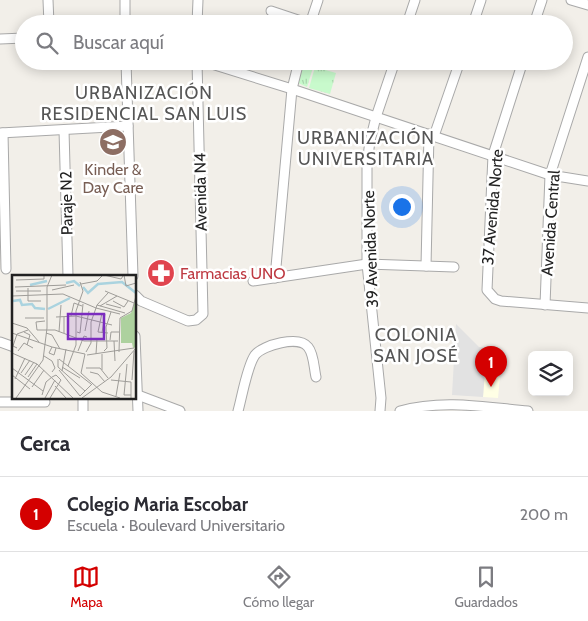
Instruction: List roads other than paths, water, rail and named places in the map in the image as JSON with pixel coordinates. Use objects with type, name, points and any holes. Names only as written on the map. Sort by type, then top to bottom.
[{"type":"street","points":[[48,0],[49,15]]},
{"type":"street","points":[[125,0],[125,15]]},
{"type":"street","points":[[198,0],[198,15]]},
{"type":"street","points":[[313,15],[318,0]]},
{"type":"street","points":[[411,15],[415,0]]},
{"type":"street","points":[[476,15],[481,0]]},
{"type":"street","points":[[537,15],[542,0]]},
{"type":"street","points":[[571,0],[588,5]]},
{"type":"street","points":[[271,11],[283,15]]},
{"type":"street","points":[[0,39],[15,38]]},
{"type":"street","name":"Avenida Central","points":[[545,305],[550,175],[588,57]]},
{"type":"street","points":[[126,70],[133,275]]},
{"type":"street","name":"Avenida N4","points":[[136,296],[141,300],[188,321],[196,320],[203,314],[197,70]]},
{"type":"street","points":[[231,70],[550,175],[588,181]]},
{"type":"street","points":[[275,278],[292,89],[297,70]]},
{"type":"street","name":"39 Avenida Norte","points":[[380,411],[381,398],[367,264],[367,164],[376,117],[392,70]]},
{"type":"street","points":[[426,266],[431,135],[456,70]]},
{"type":"street","name":"37 Avenida Norte","points":[[519,70],[493,155],[486,284],[490,295],[502,301],[545,305]]},
{"type":"street","points":[[6,269],[2,133],[128,126]]},
{"type":"street","name":"Paraje N2","points":[[64,130],[68,275]]},
{"type":"street","points":[[253,281],[367,264],[454,267]]},
{"type":"street","points":[[545,305],[588,308]]},
{"type":"street","points":[[0,342],[12,346]]},
{"type":"street","points":[[238,411],[251,361],[256,354],[265,348],[289,342],[303,343],[309,347],[312,354],[316,377]]},
{"type":"street","points":[[138,411],[136,394],[180,411]]},
{"type":"street","points":[[83,398],[83,411]]},
{"type":"street","points":[[0,402],[12,407],[46,404]]},
{"type":"street","points":[[400,411],[430,405],[528,411]]},
{"type":"place","name":"Kinder & Day Care","points":[[113,142]]},
{"type":"place","name":"Farmacias UNO","points":[[161,273]]},
{"type":"place","name":"Colegio Maria Escobar","points":[[491,387]]},
{"type":"district","name":"URBANIZACIÓN RESIDENCIAL SAN LUIS","points":[[144,104]]},
{"type":"district","name":"URBANIZACIÓN UNIVERSITARIA","points":[[366,148]]},
{"type":"district","name":"COLONIA SAN JOSÉ","points":[[416,345]]}]
